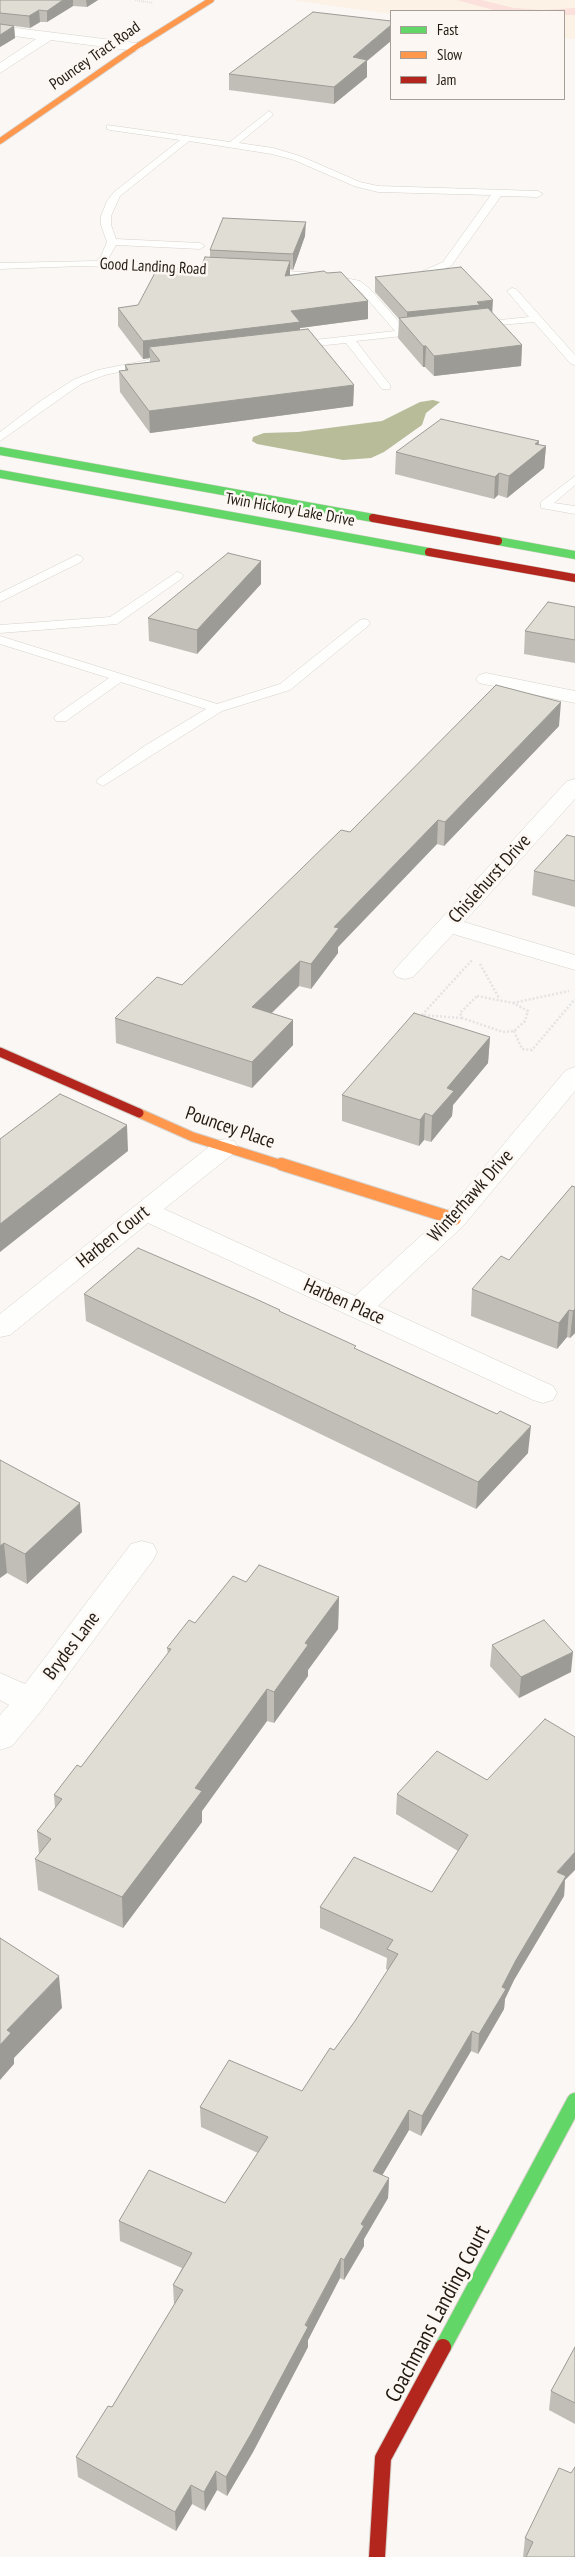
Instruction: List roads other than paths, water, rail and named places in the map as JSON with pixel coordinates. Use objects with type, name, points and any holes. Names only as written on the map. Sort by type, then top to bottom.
[{"type":"street","name":"Pouncey Tract Road","points":[[0,141],[136,47],[211,0]]},
{"type":"street","points":[[0,30],[136,47]]},
{"type":"street","points":[[0,69],[49,36]]},
{"type":"street","name":"Twin Hickory Lake Drive","points":[[0,451],[575,555]]},
{"type":"street","name":"Twin Hickory Lake Drive","points":[[0,474],[575,578]]},
{"type":"street","points":[[486,679],[575,697]]},
{"type":"street","name":"Chislehurst Drive","points":[[404,972],[575,786]]},
{"type":"street","points":[[449,925],[575,963]]},
{"type":"street","name":"Pouncey Place","points":[[0,1052],[193,1136],[455,1219]]},
{"type":"street","name":"Winterhawk Drive","points":[[358,1309],[455,1219],[575,1075]]},
{"type":"street","name":"Harben Court","points":[[0,1328],[225,1147]]},
{"type":"street","name":"Harben Place","points":[[145,1211],[543,1393]]},
{"type":"street","name":"Brydes Lane","points":[[0,1737],[30,1702],[142,1552]]},
{"type":"street","points":[[0,1685],[30,1702]]},
{"type":"street","name":"Coachmans Landing Court","points":[[377,2557],[383,2458],[575,2101]]},
{"type":"lane","points":[[233,144],[270,114]]},
{"type":"lane","points":[[110,127],[233,144],[286,154],[367,187],[398,191],[538,194]]},
{"type":"lane","points":[[99,264],[106,257],[112,242],[106,225],[106,216],[112,201],[118,194],[188,138]]},
{"type":"lane","points":[[406,281],[430,274],[447,264],[498,193]]},
{"type":"lane","points":[[112,242],[200,246]]},
{"type":"lane","name":"Good Landing Road","points":[[0,266],[43,263],[99,264],[233,271]]},
{"type":"lane","points":[[261,272],[321,276],[356,283],[362,287],[403,334]]},
{"type":"lane","points":[[362,287],[377,286]]},
{"type":"lane","points":[[512,292],[575,362]]},
{"type":"lane","points":[[468,326],[535,319]]},
{"type":"lane","points":[[284,346],[432,330]]},
{"type":"lane","points":[[349,339],[386,387]]},
{"type":"lane","points":[[0,438],[46,402],[77,382],[102,372],[162,361]]},
{"type":"lane","points":[[575,479],[545,505],[575,510]]},
{"type":"lane","points":[[0,598],[77,559]]},
{"type":"lane","points":[[0,629],[113,621],[177,576]]},
{"type":"lane","points":[[103,782],[151,748],[217,708],[285,687],[364,622]]},
{"type":"lane","points":[[0,640],[217,708]]},
{"type":"lane","points":[[61,718],[120,677]]}]
